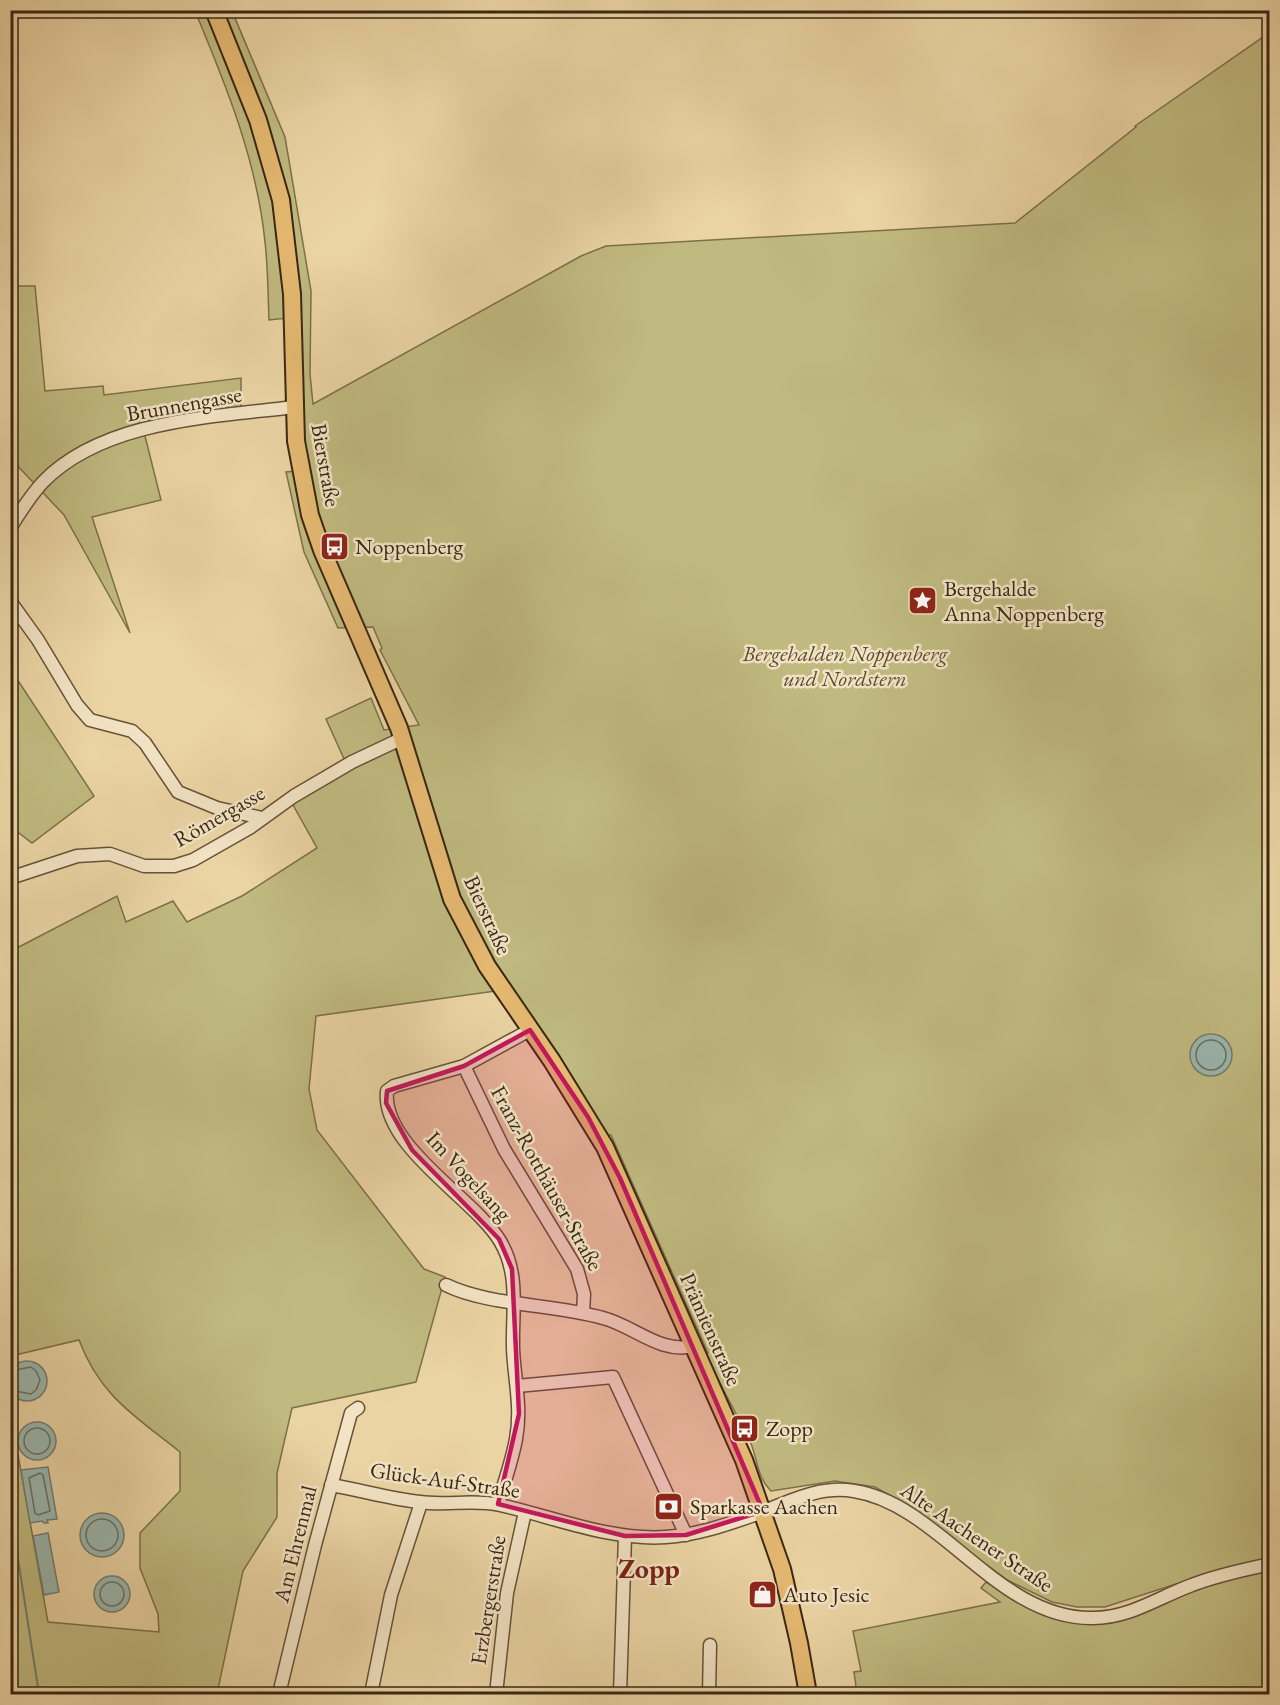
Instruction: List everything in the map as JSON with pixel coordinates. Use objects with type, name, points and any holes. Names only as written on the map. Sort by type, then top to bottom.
[{"type":"main road","name":"Bierstraße","points":[[214,10],[258,120],[281,200],[292,294],[294,407],[301,476],[310,515],[340,595],[403,738],[452,899],[473,942],[513,1006]]},
{"type":"main road","name":"Prämienstraße","points":[[513,1006],[531,1030],[605,1147],[764,1511],[785,1580],[808,1695]]},
{"type":"street","name":"Brunnengasse","points":[[10,528],[43,483],[68,461],[92,447],[146,428],[294,407]]},
{"type":"street","points":[[10,601],[38,640],[77,705],[90,720],[132,731],[145,743],[178,792],[217,808],[262,818]]},
{"type":"street","name":"Römergasse","points":[[10,878],[77,856],[110,854],[144,866],[174,866],[193,860],[352,762],[403,738]]},
{"type":"street","points":[[464,1066],[531,1030]]},
{"type":"street","name":"Im Vogelsang","points":[[464,1066],[394,1086],[387,1091],[386,1102],[412,1150],[499,1239],[512,1269],[515,1301]]},
{"type":"street","name":"Franz-Rotthäuser-Straße","points":[[464,1066],[504,1149],[577,1269],[584,1294],[583,1312]]},
{"type":"street","points":[[446,1285],[470,1293],[583,1312],[607,1319],[671,1348],[693,1346]]},
{"type":"street","points":[[498,1504],[516,1440],[519,1414],[513,1350],[515,1301]]},
{"type":"street","points":[[517,1386],[613,1377],[686,1535]]},
{"type":"street","name":"Am Ehrenmal","points":[[279,1695],[331,1485],[351,1413],[358,1408]]},
{"type":"street","name":"Glück-Auf-Straße","points":[[331,1485],[421,1503],[498,1504],[643,1539],[686,1535],[764,1511]]},
{"type":"street","name":"Alte Aachener Straße","points":[[764,1511],[813,1492],[835,1489],[855,1491],[879,1498],[908,1513],[1016,1594],[1044,1608],[1073,1617],[1110,1617],[1132,1612],[1210,1578],[1269,1564]]},
{"type":"street","points":[[371,1695],[391,1595],[421,1503]]},
{"type":"street","name":"Erzbergerstraße","points":[[496,1695],[507,1593],[525,1512]]},
{"type":"street","points":[[620,1695],[626,1536]]},
{"type":"street","points":[[709,1695],[711,1645]]},
{"type":"highlighted area","points":[[530,1030],[588,1117],[620,1178],[763,1511],[686,1535],[625,1536],[498,1504],[519,1414],[512,1269],[499,1239],[412,1150],[386,1103],[387,1091],[464,1066]]},
{"type":"green space","name":"Bergehalden Noppenberg und Nordstern","points":[[195,11],[232,11],[285,137],[311,291],[310,374],[313,404],[581,256],[606,246],[1015,223],[1135,126],[1269,33],[1269,1561],[1213,1572],[1105,1607],[1077,1607],[1052,1602],[1007,1580],[898,1500],[875,1487],[835,1481],[771,1491],[759,1472],[748,1437],[705,1355],[708,1353],[611,1135],[607,1135],[562,1061],[510,989],[316,1016],[309,1089],[317,1130],[424,1269],[445,1277],[416,1382],[292,1408],[277,1473],[277,1517],[243,1571],[217,1694],[11,1694],[10,1410],[48,1622],[159,1632],[158,1614],[140,1568],[140,1533],[180,1491],[180,1452],[134,1416],[108,1391],[97,1376],[79,1340],[11,1356],[11,951],[117,896],[126,922],[173,901],[187,922],[242,896],[317,848],[288,796],[345,761],[326,719],[371,698],[384,730],[419,725],[380,650],[382,648],[373,627],[338,628],[304,552],[286,472],[307,470],[297,317],[269,320],[266,252],[255,182],[229,95]]},
{"type":"green space","points":[[11,286],[35,286],[45,391],[103,386],[104,395],[241,378],[241,408],[142,424],[161,500],[92,517],[130,633],[64,515],[11,459]]},
{"type":"green space","points":[[11,670],[94,796],[32,843],[11,827]]},
{"type":"green space","points":[[1269,1571],[1269,1694],[857,1694],[854,1672],[861,1671],[853,1631],[1000,1602],[981,1588],[986,1582],[1024,1604],[1075,1622],[1214,1582]]},
{"type":"water","points":[[1211,1034],[1219,1035],[1226,1040],[1231,1047],[1231,1063],[1226,1070],[1219,1075],[1211,1076],[1203,1075],[1196,1070],[1191,1063],[1190,1055],[1191,1047],[1196,1040],[1203,1035]]},
{"type":"water","points":[[27,1361],[41,1367],[47,1381],[41,1395],[27,1401],[13,1395],[7,1381],[13,1367]]},
{"type":"water","points":[[37,1422],[44,1423],[50,1428],[55,1434],[55,1448],[50,1454],[44,1459],[37,1460],[30,1459],[24,1454],[19,1448],[18,1441],[19,1434],[24,1428],[30,1423]]},
{"type":"water","points":[[48,1467],[57,1519],[47,1520],[48,1523],[42,1521],[30,1523],[21,1470]]},
{"type":"water","points":[[102,1513],[118,1519],[124,1535],[118,1551],[102,1557],[86,1551],[80,1535],[86,1519]]},
{"type":"water","points":[[48,1533],[59,1592],[44,1595],[33,1536]]},
{"type":"water","points":[[112,1576],[125,1581],[130,1594],[125,1607],[112,1612],[99,1607],[94,1594],[99,1581]]},
{"type":"waterway","points":[[10,1507],[39,1694]]},
{"type":"place","name":"Noppenberg","points":[[334,546]]},
{"type":"place","name":"Bergehalde Anna Noppenberg","points":[[923,601]]},
{"type":"place","name":"Zopp","points":[[745,1428]]},
{"type":"place","name":"Sparkasse Aachen","points":[[669,1506]]},
{"type":"place","name":"Auto Jesic","points":[[762,1594]]},
{"type":"district","name":"Zopp","points":[[649,1568]]}]
